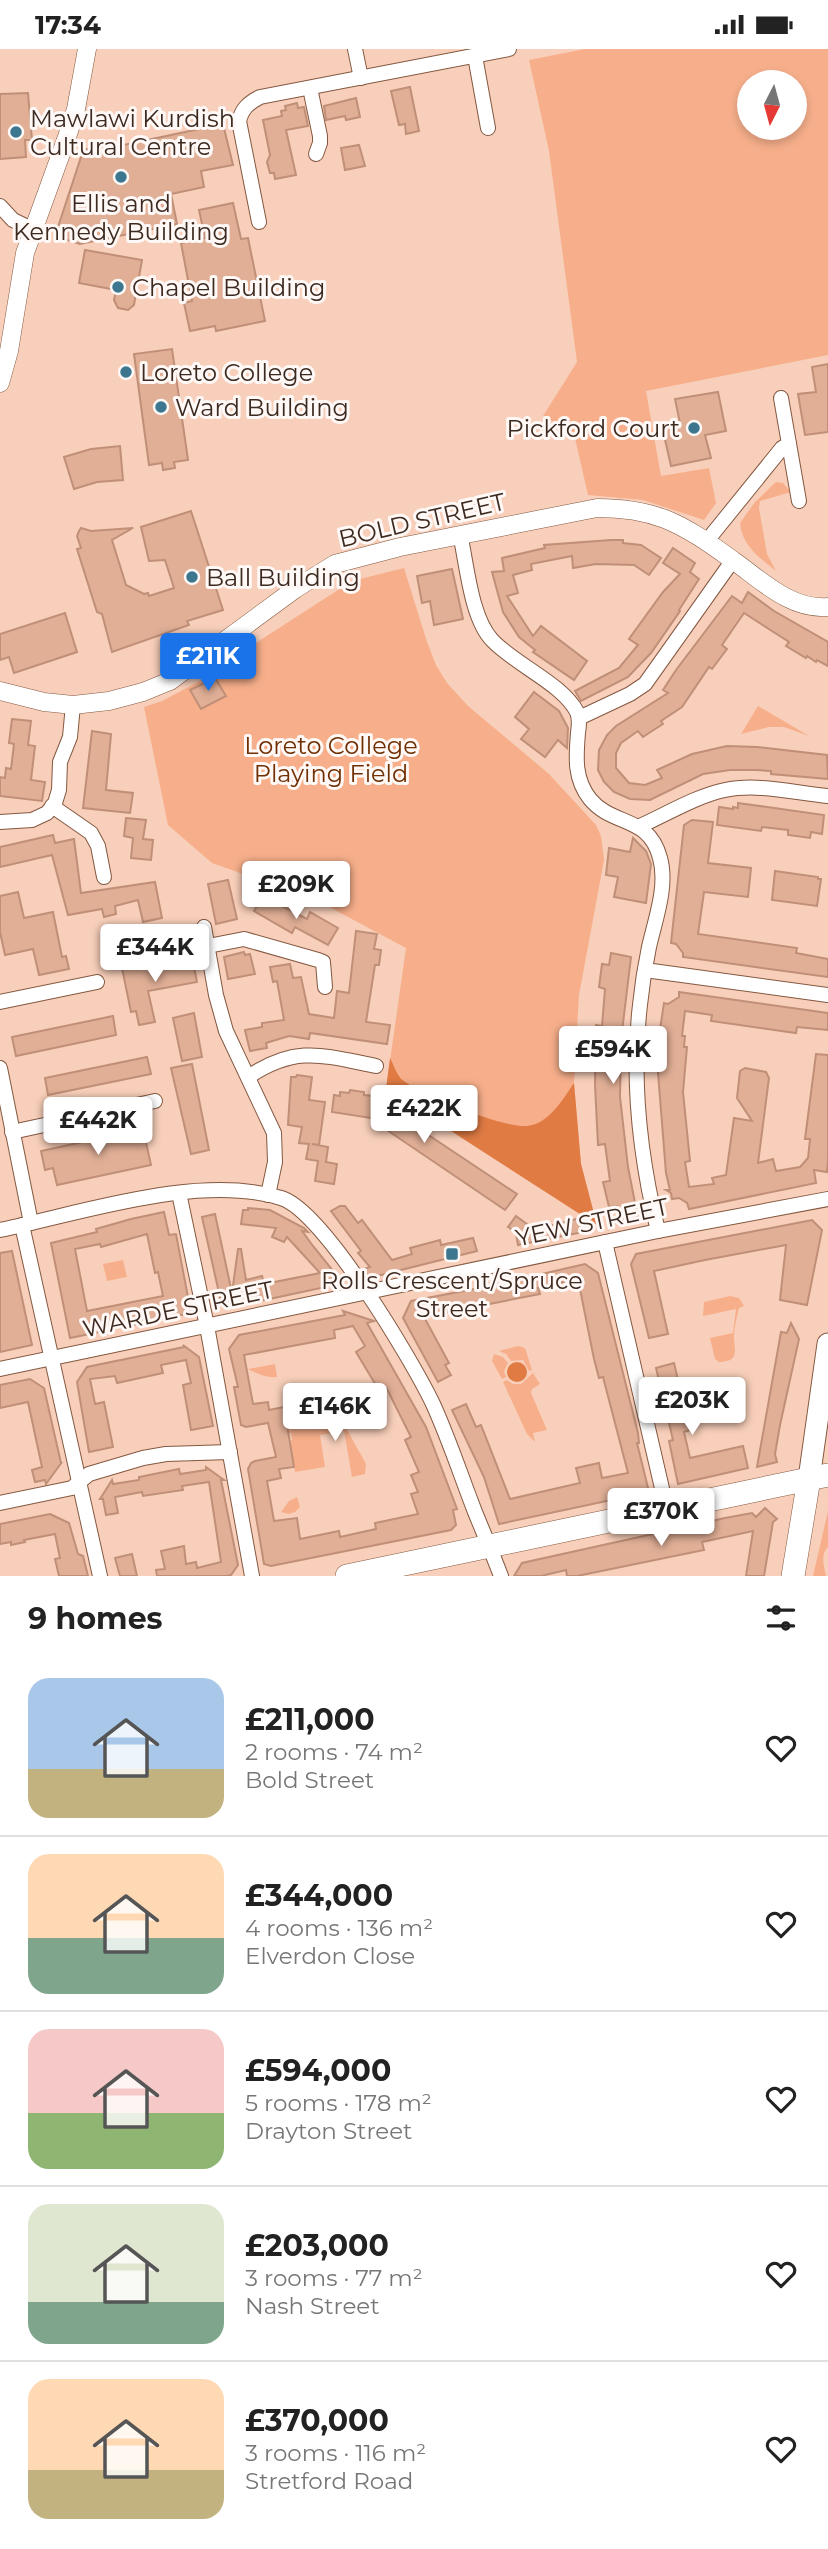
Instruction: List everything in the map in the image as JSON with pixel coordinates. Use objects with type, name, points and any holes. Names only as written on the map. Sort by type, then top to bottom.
[{"type":"main road","points":[[793,1576],[819,1477],[828,1344]]},
{"type":"main road","points":[[347,1576],[375,1573],[489,1546],[819,1477]]},
{"type":"street","points":[[0,382],[9,351],[21,270],[32,229],[76,109],[87,49]]},
{"type":"street","points":[[355,49],[361,78]]},
{"type":"street","points":[[259,222],[240,133],[241,114],[249,103],[260,97],[509,49]]},
{"type":"street","points":[[475,56],[488,128]]},
{"type":"street","points":[[310,87],[320,136],[316,154]]},
{"type":"street","points":[[0,206],[13,221],[32,229]]},
{"type":"street","points":[[781,398],[799,501]]},
{"type":"street","points":[[705,542],[782,448],[789,444]]},
{"type":"street","name":"BOLD STREET","points":[[0,691],[44,702],[73,705],[123,697],[170,681],[295,589],[335,564],[460,534],[575,511],[606,508],[629,510],[665,519],[733,560],[782,596],[805,605],[828,607]]},
{"type":"street","points":[[460,534],[475,603],[488,635],[498,646],[559,692],[576,710],[579,718],[576,764],[582,786],[590,799],[602,810],[640,826],[656,847],[662,866],[661,888],[645,969],[636,1039],[637,1101],[643,1159],[658,1231]]},
{"type":"street","points":[[579,718],[645,684],[733,560]]},
{"type":"street","points":[[0,822],[32,820],[47,813],[52,806],[59,790],[60,762],[70,737],[73,705]]},
{"type":"street","points":[[640,826],[706,796],[726,790],[754,788],[828,796]]},
{"type":"street","points":[[52,806],[91,833],[104,877]]},
{"type":"street","points":[[204,927],[221,1016],[231,1044],[274,1133],[275,1161],[268,1195]]},
{"type":"street","points":[[208,946],[244,939],[328,958],[325,987]]},
{"type":"street","points":[[645,969],[828,995]]},
{"type":"street","points":[[0,1002],[97,982]]},
{"type":"street","points":[[247,1077],[275,1060],[294,1055],[308,1055],[356,1067],[376,1066]]},
{"type":"street","points":[[0,1069],[52,1358],[100,1576]]},
{"type":"street","points":[[12,1132],[155,1101]]},
{"type":"street","points":[[0,1230],[179,1193],[227,1191],[268,1195],[285,1199],[300,1209],[336,1251],[366,1293],[432,1403],[502,1576]]},
{"type":"street","points":[[179,1193],[207,1326],[253,1576]]},
{"type":"street","name":"YEW STREET","points":[[366,1293],[658,1231],[828,1199]]},
{"type":"street","points":[[605,1242],[667,1510]]},
{"type":"street","name":"WARDE STREET","points":[[0,1369],[366,1293]]},
{"type":"street","points":[[0,1503],[72,1488],[89,1474],[150,1457],[230,1452]]},
{"type":"green space","points":[[585,49],[828,49],[828,355],[646,391],[661,476],[709,468],[716,503],[704,520],[643,500],[588,495],[574,434],[543,416],[577,362],[549,151],[529,60]]},
{"type":"green space","points":[[776,482],[783,483],[791,492],[760,501],[759,508],[767,554],[776,571],[748,545],[740,523],[755,502]]},
{"type":"green space","name":"Loreto College Playing Field","points":[[404,568],[427,642],[447,683],[468,706],[549,774],[596,825],[601,836],[604,860],[579,995],[574,1083],[581,1164],[597,1225],[386,1089],[406,948],[318,901],[212,863],[168,825],[144,707],[162,701],[213,674],[352,581]]},
{"type":"green space","points":[[758,706],[809,736],[784,727],[769,727],[741,734]]},
{"type":"green space","points":[[123,1260],[127,1277],[107,1281],[103,1264]]},
{"type":"green space","points":[[730,1296],[739,1298],[744,1306],[739,1308],[733,1358],[719,1362],[715,1359],[710,1338],[733,1333],[736,1309],[703,1316],[704,1302]]},
{"type":"green space","points":[[518,1346],[525,1348],[532,1370],[529,1371],[523,1360],[511,1361],[506,1354],[499,1351]]},
{"type":"green space","points":[[494,1354],[503,1357],[508,1363],[504,1371],[506,1377],[502,1379],[492,1361]]},
{"type":"green space","points":[[275,1364],[277,1377],[248,1369]]},
{"type":"green space","points":[[533,1373],[540,1384],[532,1389],[531,1393],[547,1430],[533,1433],[535,1442],[527,1434],[503,1382],[507,1380],[513,1384],[521,1384]]},
{"type":"green space","points":[[312,1397],[317,1421],[340,1417],[366,1464],[365,1474],[352,1477],[344,1431],[320,1435],[325,1467],[295,1472],[291,1433],[288,1433],[283,1402]]},
{"type":"green space","points":[[297,1497],[300,1507],[295,1512],[281,1512],[289,1501]]},
{"type":"green space","points":[[828,1511],[828,1547],[823,1557],[826,1576],[813,1576]]},
{"type":"shaded area","points":[[390,1058],[399,1077],[428,1095],[464,1110],[516,1125],[535,1124],[549,1116],[574,1083],[581,1164],[597,1225],[386,1089]]},
{"type":"shaded area","points":[[517,1362],[524,1365],[527,1372],[524,1379],[517,1382],[510,1379],[507,1372],[510,1365]]},
{"type":"building","points":[[410,87],[419,131],[406,134],[405,124],[399,125],[391,91]]},
{"type":"building","name":"Mawlawi Kurdish Cultural Centre","points":[[28,93],[32,140],[25,140],[26,157],[0,159],[0,94]]},
{"type":"building","points":[[356,98],[360,117],[346,120],[345,116],[326,120],[324,106]]},
{"type":"building","points":[[297,103],[298,108],[304,107],[308,126],[286,130],[296,175],[275,179],[267,162],[270,155],[263,120],[282,116],[281,111],[286,110],[285,106]]},
{"type":"building","name":"Ellis and Kennedy Building","points":[[223,124],[233,165],[201,171],[204,187],[171,194],[177,224],[80,244],[55,236],[82,154],[87,149],[102,153],[105,149]]},
{"type":"building","points":[[359,145],[365,166],[345,170],[341,148]]},
{"type":"building","points":[[233,203],[241,239],[248,238],[265,321],[216,331],[215,326],[190,331],[184,303],[192,301],[181,243],[205,238],[199,210]]},
{"type":"building","name":"Chapel Building","points":[[85,250],[142,260],[134,305],[128,310],[118,308],[114,300],[116,290],[79,283]]},
{"type":"building","name":"Ward Building","points":[[172,349],[188,460],[174,462],[175,468],[163,470],[162,463],[149,465],[134,354]]},
{"type":"building","points":[[828,364],[828,432],[805,435],[798,394],[816,392],[812,367]]},
{"type":"building","name":"Pickford Court","points":[[718,392],[726,431],[705,435],[711,458],[671,466],[662,426],[680,423],[675,399]]},
{"type":"building","points":[[120,446],[123,480],[97,482],[74,489],[64,457],[91,449]]},
{"type":"building","name":"Ball Building","points":[[191,511],[223,610],[187,621],[189,625],[112,652],[102,614],[97,612],[77,549],[81,548],[77,536],[79,531],[81,528],[91,531],[133,528],[112,540],[126,585],[144,594],[148,593],[149,596],[174,588],[165,560],[149,561],[141,527]]},
{"type":"building","points":[[611,540],[641,545],[661,558],[649,575],[634,565],[596,564],[573,568],[572,556],[531,564],[532,570],[513,575],[518,593],[507,596],[533,636],[541,626],[587,661],[574,680],[533,652],[535,650],[519,637],[503,612],[492,572],[504,571],[502,558],[545,548],[544,545]]},
{"type":"building","points":[[673,548],[695,563],[690,572],[699,579],[680,611],[651,653],[628,677],[581,701],[575,691],[619,668],[638,645],[629,639],[663,592],[680,574],[663,563]]},
{"type":"building","points":[[452,569],[463,619],[434,625],[430,601],[422,603],[417,576]]},
{"type":"building","points":[[748,592],[774,611],[828,642],[828,666],[807,656],[806,658],[786,646],[789,642],[744,613],[722,645],[727,649],[712,669],[709,667],[682,707],[643,737],[638,731],[621,743],[616,753],[616,768],[629,783],[645,785],[662,778],[657,770],[692,754],[727,746],[757,747],[827,755],[828,779],[771,774],[771,771],[730,770],[703,774],[650,800],[630,799],[614,792],[604,782],[598,770],[599,750],[607,735],[616,726],[668,693],[663,690],[676,670],[732,596],[742,603]]},
{"type":"building","points":[[65,613],[77,652],[14,673],[9,657],[0,660],[0,634]]},
{"type":"building","points":[[215,678],[226,696],[201,709],[190,690]]},
{"type":"building","points":[[534,692],[559,711],[568,728],[567,748],[558,740],[545,757],[521,739],[529,729],[515,717]]},
{"type":"building","points":[[12,719],[31,721],[28,745],[35,746],[31,780],[45,782],[42,801],[0,796],[0,777],[5,778],[6,768],[11,769],[14,744],[9,743]]},
{"type":"building","points":[[92,731],[111,734],[106,790],[133,793],[130,813],[83,808]]},
{"type":"building","points":[[738,803],[824,815],[822,834],[811,832],[810,838],[788,835],[788,830],[762,827],[761,831],[717,825],[719,807],[738,808]]},
{"type":"building","points":[[126,818],[146,820],[143,839],[153,840],[151,860],[131,858],[133,838],[124,836]]},
{"type":"building","points":[[692,820],[713,822],[708,863],[751,868],[748,897],[704,892],[698,934],[797,948],[796,953],[828,959],[828,977],[683,957],[676,944],[671,943],[684,825]]},
{"type":"building","points":[[53,835],[55,843],[74,839],[81,893],[155,882],[162,918],[143,922],[138,900],[115,906],[116,914],[104,917],[102,909],[68,915],[52,855],[0,867],[0,847]]},
{"type":"building","points":[[633,838],[646,851],[651,864],[646,903],[614,897],[618,877],[606,875],[609,848],[630,852]]},
{"type":"building","points":[[775,871],[821,879],[817,906],[772,900]]},
{"type":"building","points":[[228,880],[237,919],[216,924],[208,884]]},
{"type":"building","points":[[18,892],[24,918],[53,912],[62,957],[66,956],[69,969],[39,975],[33,949],[5,955],[0,932],[0,896]]},
{"type":"building","points":[[263,896],[307,919],[310,912],[338,928],[328,945],[295,927],[292,933],[254,911]]},
{"type":"building","points":[[356,931],[377,934],[374,949],[381,950],[379,965],[375,965],[366,1022],[390,1025],[387,1044],[310,1033],[309,1039],[289,1036],[266,1043],[267,1048],[250,1051],[245,1030],[262,1027],[262,1023],[284,1020],[277,981],[273,982],[270,967],[290,964],[293,978],[301,977],[309,1014],[334,1018],[337,991],[349,993]]},
{"type":"building","points":[[244,952],[245,955],[250,954],[255,974],[228,979],[224,957]]},
{"type":"building","points":[[611,953],[631,957],[621,1040],[620,1097],[628,1167],[638,1218],[620,1221],[617,1206],[609,1207],[603,1182],[610,1181],[605,1144],[598,1145],[595,1085],[596,1025],[602,1026],[605,989],[599,987],[602,964],[609,965]]},
{"type":"building","points":[[192,957],[197,982],[148,991],[155,1022],[139,1025],[136,1011],[131,1012],[122,968],[140,963],[141,967]]},
{"type":"building","points":[[679,992],[828,1013],[828,1030],[797,1027],[796,1033],[711,1021],[712,1015],[685,1011],[682,1036],[685,1036],[684,1047],[687,1047],[683,1092],[690,1161],[685,1162],[689,1187],[714,1184],[712,1178],[726,1175],[734,1118],[752,1121],[737,1098],[740,1071],[745,1068],[766,1072],[769,1078],[758,1163],[773,1159],[776,1171],[800,1167],[808,1158],[810,1139],[805,1139],[816,1054],[828,1055],[828,1159],[827,1172],[814,1170],[816,1183],[689,1209],[687,1203],[679,1198],[672,1199],[671,1193],[666,1190],[670,1190],[666,1173],[658,1073],[664,1003],[668,1004],[679,997]]},
{"type":"building","points":[[194,1013],[202,1057],[182,1061],[173,1018]]},
{"type":"building","points":[[113,1016],[116,1035],[16,1056],[12,1037]]},
{"type":"building","points":[[147,1057],[151,1074],[48,1095],[45,1078]]},
{"type":"building","points":[[192,1064],[209,1150],[191,1154],[171,1068]]},
{"type":"building","points":[[291,1077],[312,1077],[309,1100],[325,1102],[319,1145],[312,1144],[328,1147],[326,1162],[337,1164],[334,1184],[315,1181],[318,1161],[306,1159],[309,1144],[299,1143],[302,1127],[288,1125]]},
{"type":"building","points":[[350,1090],[364,1092],[364,1095],[374,1096],[374,1101],[384,1102],[391,1110],[517,1194],[505,1210],[381,1126],[384,1120],[332,1112],[334,1095],[340,1096],[340,1092],[349,1093]]},
{"type":"building","points":[[143,1129],[151,1165],[57,1185],[53,1168],[45,1170],[41,1151]]},
{"type":"building","points":[[345,1206],[358,1223],[362,1220],[392,1260],[412,1254],[410,1248],[440,1240],[441,1245],[473,1238],[477,1251],[369,1278],[364,1269],[370,1267],[358,1253],[361,1251],[331,1211]]},
{"type":"building","points":[[243,1210],[270,1210],[304,1228],[308,1232],[302,1231],[342,1282],[335,1289],[328,1281],[326,1287],[255,1302],[252,1295],[221,1302],[202,1217],[215,1214],[232,1293],[238,1249],[241,1249],[246,1280],[262,1276],[264,1284],[320,1273],[287,1237],[284,1242],[272,1237],[276,1228],[241,1224]]},
{"type":"building","points":[[164,1212],[169,1235],[176,1234],[191,1313],[70,1338],[51,1243],[97,1232],[96,1229]],"holes":[[[147,1234],[155,1273],[158,1272],[163,1296],[87,1311],[75,1249],[100,1244],[101,1247]]]},
{"type":"building","points":[[516,1216],[535,1230],[580,1218],[583,1232],[518,1245],[518,1233],[508,1227]]},
{"type":"building","points":[[812,1220],[822,1230],[807,1305],[780,1300],[786,1245],[705,1260],[654,1271],[668,1334],[649,1338],[631,1264],[636,1254]]},
{"type":"building","points":[[12,1251],[32,1345],[0,1352],[0,1253]]},
{"type":"building","points":[[585,1264],[598,1273],[638,1433],[637,1443],[649,1492],[499,1524],[484,1477],[452,1410],[466,1404],[476,1427],[481,1425],[510,1499],[580,1483],[576,1468],[599,1463],[602,1478],[628,1473],[603,1377],[599,1378],[594,1359],[579,1284],[573,1285],[572,1280],[538,1288],[540,1294],[424,1317],[449,1363],[445,1365],[451,1375],[438,1382],[403,1318],[411,1301]]},
{"type":"building","points":[[343,1311],[374,1321],[367,1323],[426,1427],[457,1509],[453,1510],[456,1525],[451,1530],[271,1566],[264,1564],[248,1469],[255,1461],[276,1457],[268,1423],[246,1427],[241,1425],[234,1387],[238,1387],[229,1349],[239,1335],[345,1315]],"holes":[[[353,1326],[365,1346],[356,1352],[380,1392],[387,1389],[411,1437],[405,1440],[419,1472],[411,1475],[418,1492],[411,1494],[418,1514],[375,1523],[376,1529],[340,1537],[339,1531],[300,1539],[297,1518],[274,1521],[267,1481],[281,1478],[279,1469],[294,1467],[284,1407],[269,1410],[268,1402],[253,1404],[244,1355],[335,1338],[334,1330]]]},
{"type":"building","points":[[791,1323],[799,1339],[780,1425],[775,1454],[777,1462],[757,1467],[781,1332],[787,1333]]},
{"type":"building","points":[[183,1345],[199,1357],[213,1426],[191,1430],[183,1385],[191,1383],[186,1360],[161,1365],[163,1373],[117,1383],[115,1376],[90,1379],[95,1404],[104,1402],[113,1447],[89,1452],[77,1382],[87,1367],[184,1347]]},
{"type":"building","points":[[674,1363],[690,1430],[684,1432],[690,1458],[743,1446],[748,1468],[678,1484],[669,1441],[673,1440],[656,1368]]},
{"type":"building","points":[[30,1379],[44,1388],[62,1462],[46,1484],[45,1480],[35,1482],[32,1470],[42,1467],[28,1402],[0,1408],[0,1385]]},
{"type":"building","points":[[206,1467],[224,1480],[221,1480],[238,1565],[231,1575],[226,1576],[157,1576],[156,1570],[165,1569],[161,1551],[184,1546],[186,1564],[196,1562],[197,1568],[221,1562],[209,1482],[182,1486],[183,1490],[143,1496],[142,1492],[115,1497],[118,1513],[106,1515],[103,1499],[100,1499],[112,1480],[113,1484],[179,1469],[180,1474],[206,1470]]},
{"type":"building","points":[[765,1508],[777,1519],[773,1522],[764,1576],[746,1576],[753,1531],[702,1542],[704,1550],[577,1576],[567,1576],[566,1570],[541,1576],[514,1576],[522,1563],[725,1518],[752,1513],[756,1517]]},
{"type":"building","points":[[50,1514],[69,1523],[88,1576],[59,1576],[55,1559],[60,1558],[55,1534],[11,1545],[11,1542],[0,1544],[0,1524]]},
{"type":"building","points":[[132,1554],[137,1576],[120,1576],[115,1558]]},
{"type":"place","name":"Mawlawi Kurdish Cultural Centre","points":[[16,132]]},
{"type":"place","name":"Ellis and Kennedy Building","points":[[121,177]]},
{"type":"place","name":"Chapel Building","points":[[118,287]]},
{"type":"place","name":"Loreto College","points":[[126,372]]},
{"type":"place","name":"Ward Building","points":[[161,407]]},
{"type":"place","name":"Pickford Court","points":[[694,428]]},
{"type":"place","name":"Ball Building","points":[[192,577]]},
{"type":"place","name":"Rolls Crescent/Spruce Street","points":[[452,1254]]}]
